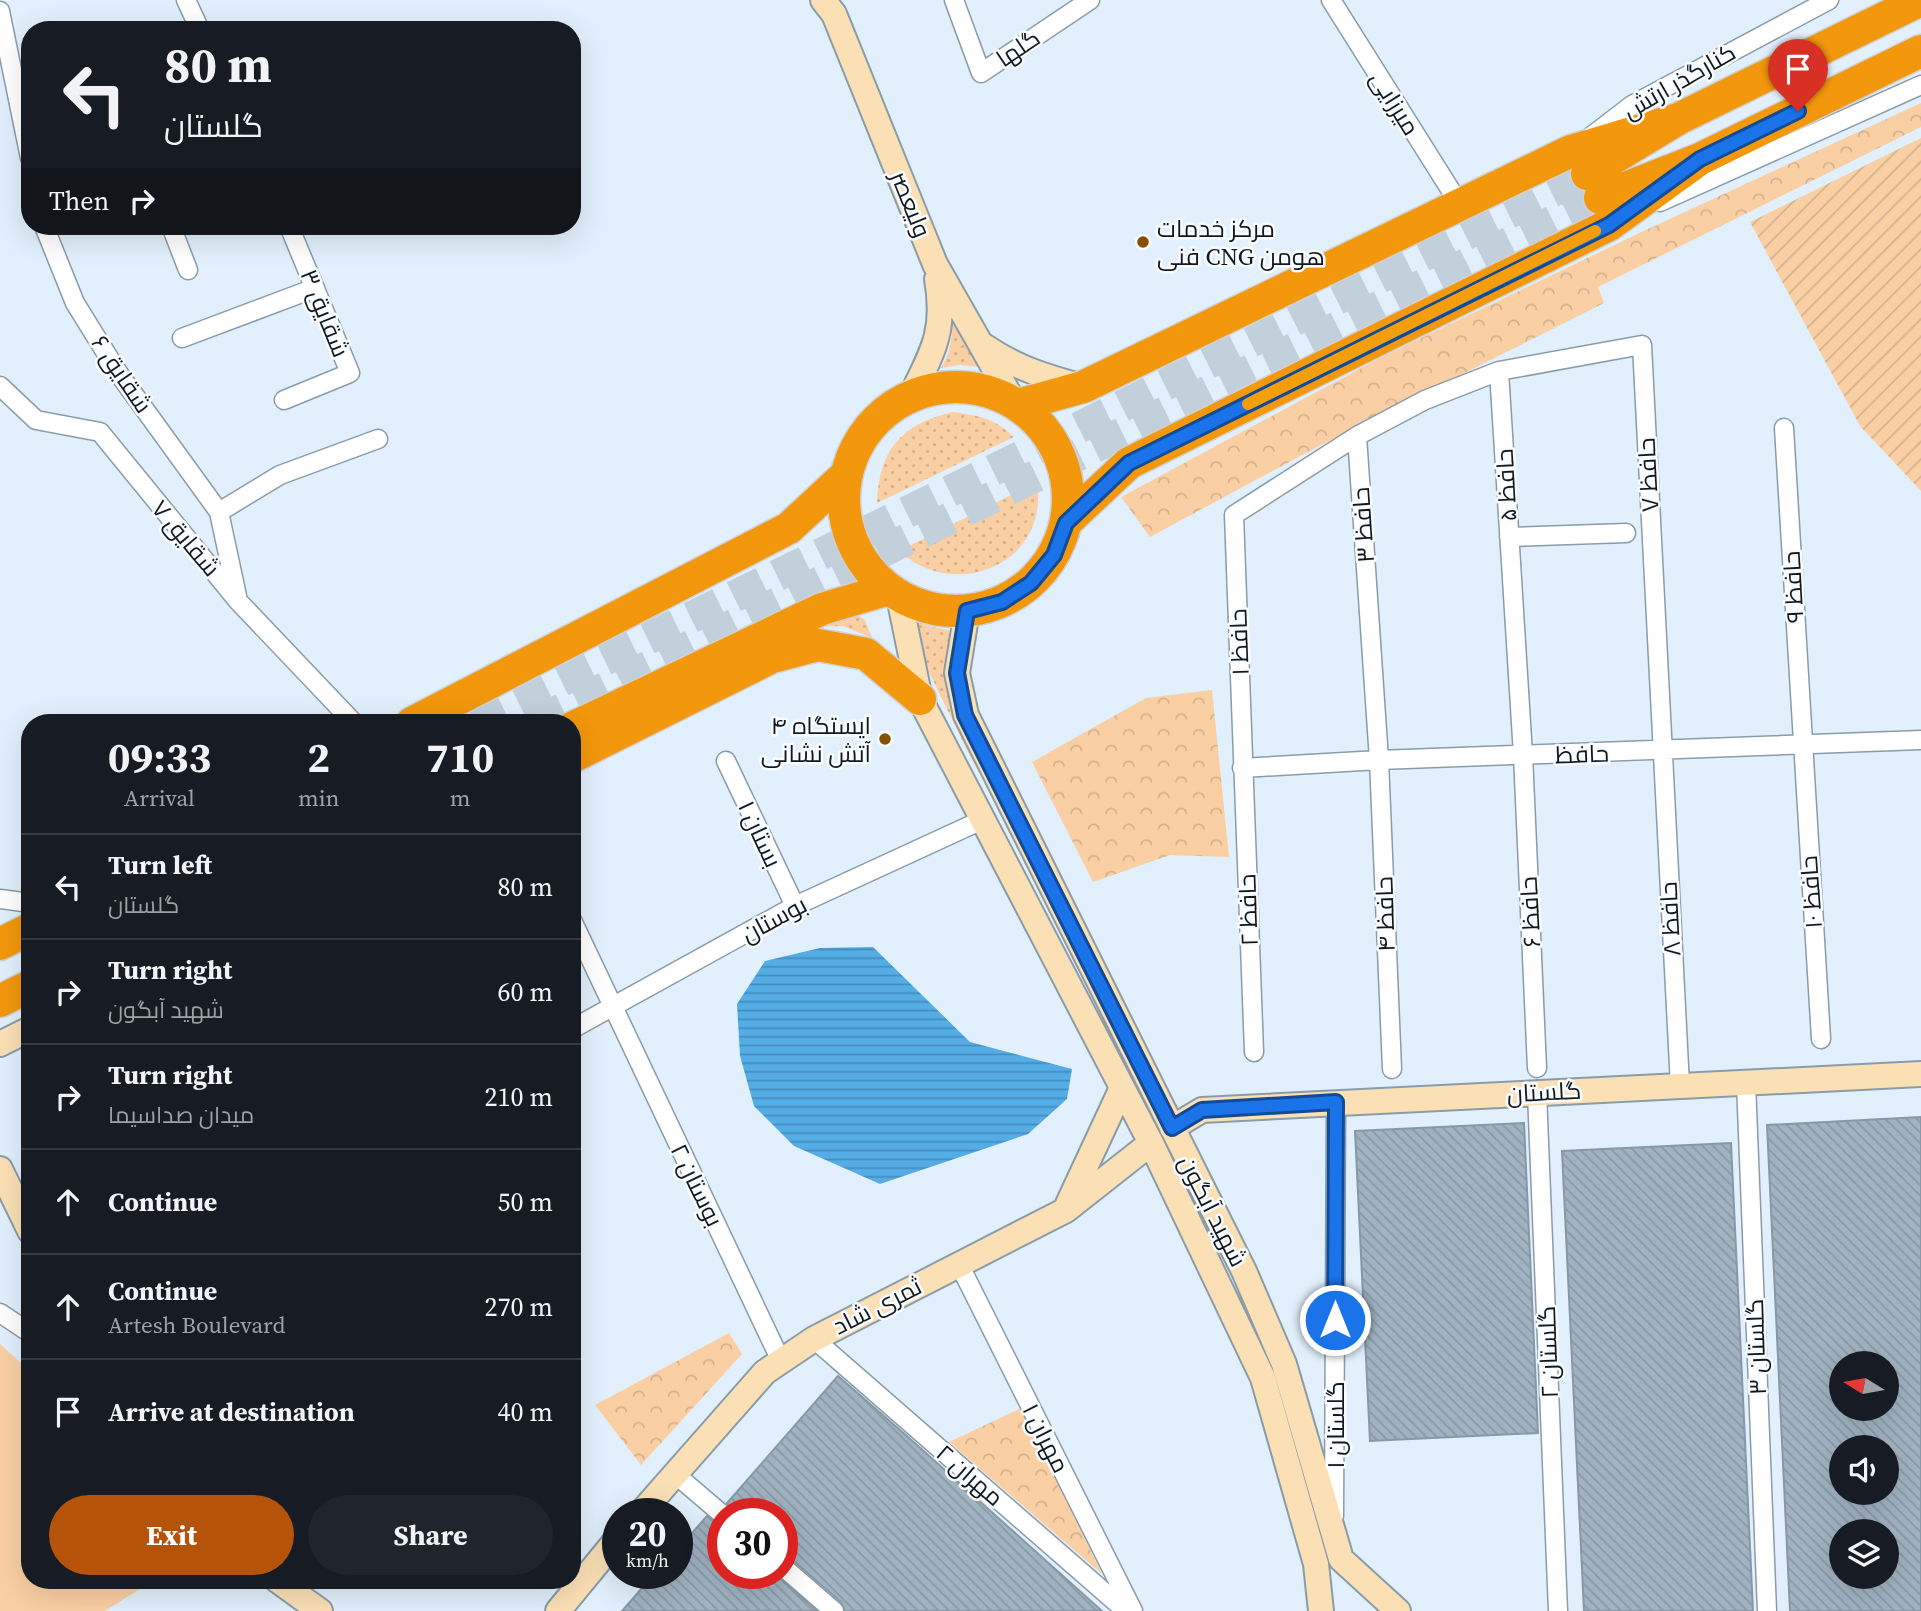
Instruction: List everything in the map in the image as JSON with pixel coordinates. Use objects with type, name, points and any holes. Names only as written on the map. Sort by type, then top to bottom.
[{"type":"highway","points":[[1066,523],[1129,463],[1592,187],[1678,118],[1921,0]]},
{"type":"highway","points":[[1016,403],[1083,387],[1460,205],[1592,187],[1700,159],[1921,51]]},
{"type":"highway","points":[[945,386],[980,388],[1016,403],[1047,433],[1059,453],[1069,499],[1066,523],[1054,555],[1031,583],[1002,602],[967,611],[932,610],[894,593],[865,565],[853,545],[844,499],[846,475],[859,442],[881,415],[911,396],[945,386]]},
{"type":"highway","points":[[429,714],[789,528],[846,475]]},
{"type":"highway","points":[[581,724],[822,609],[894,593]]},
{"type":"highway","points":[[581,752],[772,657],[818,645],[866,654],[920,699]]},
{"type":"highway","points":[[0,944],[21,934]]},
{"type":"highway","points":[[0,1001],[21,990]]},
{"type":"main road","name":"ولیعصر","points":[[823,0],[834,14],[935,264],[1016,403]]},
{"type":"main road","points":[[911,396],[937,344],[942,306],[935,264]]},
{"type":"main road","points":[[981,343],[1010,364],[1036,375],[1083,387]]},
{"type":"main road","name":"شهید آبگون","points":[[894,593],[920,699],[1121,1090],[1151,1143],[1263,1378],[1311,1545],[1321,1611]]},
{"type":"main road","name":"شهید آبگون","points":[[967,611],[957,673],[965,715],[1244,1271],[1284,1364],[1341,1559],[1398,1611]]},
{"type":"main road","points":[[1049,949],[1075,934]]},
{"type":"main road","points":[[0,1044],[21,1034]]},
{"type":"main road","name":"گلستان","points":[[1172,1128],[1202,1110],[1921,1074]]},
{"type":"main road","points":[[1066,1210],[1121,1090]]},
{"type":"main road","name":"ثمری شاد","points":[[654,1498],[765,1372],[814,1339],[1066,1210],[1151,1143]]},
{"type":"main road","points":[[0,1169],[21,1212]]},
{"type":"main road","points":[[1311,1545],[1325,1548],[1334,1537]]},
{"type":"main road","points":[[581,1583],[602,1557]]},
{"type":"main road","points":[[1318,1583],[1325,1569],[1333,1565],[1349,1567]]},
{"type":"main road","points":[[289,1589],[320,1611]]},
{"type":"main road","points":[[558,1611],[576,1589]]},
{"type":"street","points":[[186,0],[196,21]]},
{"type":"street","name":"گلها","points":[[954,0],[981,73],[1090,0]]},
{"type":"street","name":"میرزایی","points":[[1331,0],[1460,205]]},
{"type":"street","name":"کنارگذر ارتش","points":[[1592,187],[1632,105],[1829,0]]},
{"type":"street","points":[[0,10],[21,100]]},
{"type":"street","points":[[1592,187],[1921,85]]},
{"type":"street","name":"شقایق ۶","points":[[48,235],[75,303],[119,374],[219,512]]},
{"type":"street","points":[[174,235],[188,270]]},
{"type":"street","name":"شقایق ۳","points":[[284,400],[350,373],[293,235]]},
{"type":"street","points":[[182,338],[315,288]]},
{"type":"street","name":"حافظ ۷","points":[[1499,371],[1642,345],[1660,751]]},
{"type":"street","points":[[1357,436],[1425,401],[1499,371]]},
{"type":"street","name":"حافظ ۵","points":[[1499,371],[1523,755]]},
{"type":"street","name":"شقایق ۷","points":[[0,386],[36,419],[100,432],[238,601],[345,714]]},
{"type":"street","name":"حافظ ۹","points":[[1784,428],[1802,745]]},
{"type":"street","name":"حافظ ۱","points":[[1242,768],[1234,515],[1357,436]]},
{"type":"street","name":"حافظ ۳","points":[[1357,436],[1379,760]]},
{"type":"street","points":[[238,601],[219,512],[280,475],[378,439]]},
{"type":"street","points":[[1509,537],[1626,533]]},
{"type":"street","name":"حافظ","points":[[1242,768],[1379,760],[1921,740]]},
{"type":"street","name":"حافظ ۱۰","points":[[1802,745],[1821,1039]]},
{"type":"street","name":"حافظ ۸","points":[[1660,751],[1680,1086]]},
{"type":"street","name":"حافظ ۶","points":[[1523,755],[1537,1068]]},
{"type":"street","name":"حافظ ۴","points":[[1379,760],[1392,1069]]},
{"type":"street","name":"بستان ۱","points":[[726,761],[795,906]]},
{"type":"street","name":"حافظ ۲","points":[[1242,768],[1254,1052]]},
{"type":"street","name":"بوستان","points":[[581,1024],[795,906],[982,820]]},
{"type":"street","points":[[0,899],[21,902]]},
{"type":"street","name":"بوستان ۲","points":[[581,940],[781,1361]]},
{"type":"street","name":"گلستان ۳","points":[[1746,1083],[1766,1611]]},
{"type":"street","name":"گلستان ۲","points":[[1537,1093],[1558,1611]]},
{"type":"street","name":"گلستان ۱","points":[[1334,1537],[1336,1102]]},
{"type":"street","name":"۱ مهران","points":[[959,1264],[1133,1611]]},
{"type":"street","points":[[0,1313],[21,1327]]},
{"type":"street","name":"مهران ۲","points":[[814,1339],[1126,1611]]},
{"type":"street","points":[[675,1474],[707,1501]]},
{"type":"street","points":[[798,1580],[834,1611]]},
{"type":"green space","points":[[1921,103],[1921,127],[1598,287],[1604,303],[1321,445],[1150,537],[1121,497],[1376,360],[1635,235]]},
{"type":"green space","points":[[1921,138],[1921,491],[1860,426],[1750,222]]},
{"type":"green space","points":[[950,304],[978,367],[960,365],[941,368],[951,337]]},
{"type":"green space","points":[[953,412],[986,419],[1014,437],[877,503],[882,468],[896,442],[919,424]]},
{"type":"green space","points":[[1037,482],[1037,510],[1029,534],[1014,553],[994,566],[971,573],[946,574],[922,566],[899,551]]},
{"type":"green space","points":[[855,613],[865,620],[872,638],[843,626],[817,627]]},
{"type":"green space","points":[[911,617],[928,626],[949,630],[949,690],[958,726],[977,771],[929,672]]},
{"type":"green space","points":[[1212,690],[1229,857],[1170,855],[1093,882],[1032,762],[1146,698]]},
{"type":"green space","points":[[729,1333],[742,1354],[641,1465],[595,1405]]},
{"type":"green space","points":[[0,1344],[21,1363],[21,1589],[140,1589],[105,1611],[0,1611]]},
{"type":"green space","points":[[1021,1408],[1102,1574],[949,1442]]},
{"type":"water","points":[[873,947],[970,1042],[1072,1069],[1067,1099],[1028,1134],[880,1184],[794,1146],[754,1106],[740,1056],[737,1004],[765,961],[820,948]]},
{"type":"building","points":[[1921,1117],[1921,1611],[1790,1611],[1767,1125]]},
{"type":"building","points":[[1524,1123],[1538,1433],[1370,1441],[1355,1131]]},
{"type":"building","points":[[1731,1143],[1753,1611],[1584,1611],[1562,1151]]},
{"type":"building","points":[[838,1376],[1102,1611],[845,1611],[841,1602],[798,1565],[798,1498],[731,1498]]},
{"type":"building","points":[[707,1516],[707,1589],[792,1589],[817,1611],[622,1611],[641,1589],[693,1589],[693,1532]]},
{"type":"tunnel","points":[[493,714],[1026,454],[1587,174]]},
{"type":"tunnel","points":[[552,714],[1600,198]]},
{"type":"slow traffic","points":[[1248,404],[1595,231]]},
{"type":"place","name":"مرکز خدمات فنی CNG هومن","points":[[1143,242]]},
{"type":"place","name":"ایستگاه ۴ آتش نشانی","points":[[885,739]]},
{"type":"route","points":[[1335,1320],[1336,1102],[1202,1110],[1172,1128],[965,715],[957,673],[967,611],[1002,602],[1031,583],[1054,555],[1066,523],[1129,463],[1609,225],[1700,159],[1798,111]]}]
